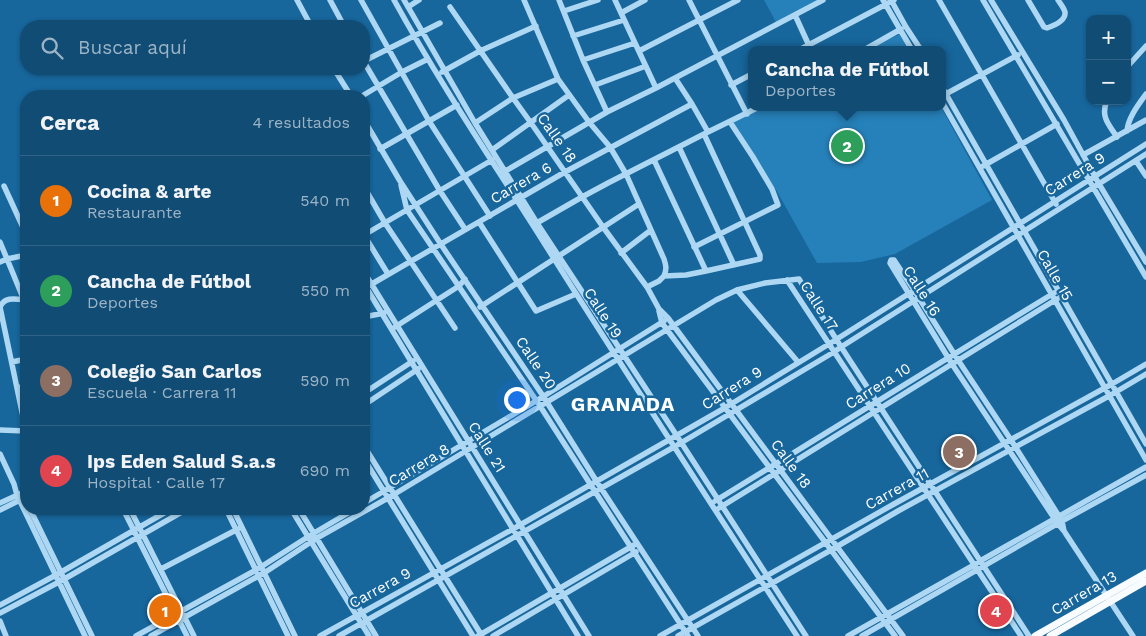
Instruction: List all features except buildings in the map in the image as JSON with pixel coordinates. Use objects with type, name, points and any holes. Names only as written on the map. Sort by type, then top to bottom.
[{"type":"main road","name":"Carrera 13","points":[[1050,636],[1146,573]]},
{"type":"main road","name":"Carrera 13","points":[[1035,636],[1146,581]]},
{"type":"street","points":[[297,0],[308,20]]},
{"type":"street","points":[[330,0],[341,20]]},
{"type":"street","points":[[361,0],[429,121],[490,216]]},
{"type":"street","name":"Calle 19","points":[[394,0],[428,59],[492,160],[519,198],[573,283],[584,293],[804,635]]},
{"type":"street","name":"Calle 19","points":[[404,0],[474,123],[492,150],[502,173]]},
{"type":"street","points":[[408,6],[419,0]]},
{"type":"street","points":[[524,0],[558,79],[610,147],[626,174],[667,266],[664,276],[647,287]]},
{"type":"street","points":[[559,0],[583,60],[607,112]]},
{"type":"street","points":[[564,11],[598,0]]},
{"type":"street","points":[[615,0],[656,88]]},
{"type":"street","points":[[573,36],[623,16],[645,0]]},
{"type":"street","points":[[688,0],[747,114]]},
{"type":"street","points":[[638,50],[738,0]]},
{"type":"street","points":[[502,173],[607,112],[824,0]]},
{"type":"street","points":[[939,0],[1058,210]]},
{"type":"street","points":[[983,0],[1064,120],[1095,176],[1096,186]]},
{"type":"street","points":[[991,0],[1056,124],[1089,180],[1096,186],[1144,265],[1146,277]]},
{"type":"street","points":[[1028,0],[1044,27],[1047,28],[1062,20],[1064,16],[1064,11],[1058,0]]},
{"type":"street","points":[[812,46],[889,1],[910,46]]},
{"type":"street","name":"Calle 18","points":[[450,7],[621,253],[647,287],[659,309],[668,318],[780,470],[829,542],[886,619],[903,636]]},
{"type":"street","points":[[795,15],[810,46]]},
{"type":"street","points":[[370,59],[440,23]]},
{"type":"street","points":[[438,74],[480,51],[536,26]]},
{"type":"street","points":[[871,46],[903,28]]},
{"type":"street","points":[[903,28],[918,46]]},
{"type":"street","points":[[583,60],[635,43]]},
{"type":"street","points":[[1131,63],[1146,46]]},
{"type":"street","points":[[946,93],[1019,54]]},
{"type":"street","points":[[370,92],[428,59]]},
{"type":"street","points":[[595,84],[646,66]]},
{"type":"street","points":[[370,72],[406,135],[465,229]]},
{"type":"street","points":[[338,75],[347,90]]},
{"type":"street","points":[[731,85],[748,76]]},
{"type":"street","points":[[664,276],[686,275],[760,259],[760,254],[706,133],[692,104],[675,78]]},
{"type":"street","points":[[474,123],[513,98],[558,79]]},
{"type":"street","points":[[1127,131],[1135,111],[1146,94]]},
{"type":"street","points":[[492,150],[569,95]]},
{"type":"street","name":"Calle 15","points":[[946,97],[1146,444]]},
{"type":"street","name":"Carrera 6","points":[[370,283],[411,262],[440,243],[565,172],[692,104]]},
{"type":"street","points":[[380,149],[457,105]]},
{"type":"street","points":[[1106,105],[1104,114],[1117,137]]},
{"type":"street","name":"Calle 15","points":[[946,109],[1146,460]]},
{"type":"street","points":[[535,224],[582,196],[753,111]]},
{"type":"street","points":[[979,168],[1064,120]]},
{"type":"street","points":[[1083,155],[1146,120]]},
{"type":"street","points":[[694,246],[778,204],[772,189],[730,122]]},
{"type":"street","name":"Calle 20","points":[[370,131],[440,243],[545,399],[698,636]]},
{"type":"street","name":"Carrera 9","points":[[339,636],[595,491],[599,484],[829,344],[1146,144]]},
{"type":"street","points":[[679,147],[734,265]]},
{"type":"street","name":"Carrera 9","points":[[320,636],[591,485],[599,484],[674,447],[730,415],[834,352],[1146,154]]},
{"type":"street","points":[[370,232],[492,160]]},
{"type":"street","points":[[654,160],[706,271]]},
{"type":"street","points":[[1136,161],[1146,176]]},
{"type":"street","name":"Calle 20","points":[[400,181],[407,210],[538,403],[687,634]]},
{"type":"street","points":[[4,186],[20,221]]},
{"type":"street","points":[[370,197],[455,328]]},
{"type":"street","points":[[476,310],[639,204]]},
{"type":"street","points":[[479,222],[536,310],[577,295]]},
{"type":"street","points":[[621,253],[651,230]]},
{"type":"street","points":[[0,242],[20,290]]},
{"type":"street","points":[[370,245],[388,274]]},
{"type":"street","points":[[0,262],[20,256]]},
{"type":"street","name":"Calle 16","points":[[912,291],[890,263],[890,260],[894,260],[951,356],[1016,447],[1064,531],[1134,636]]},
{"type":"street","points":[[394,327],[459,286],[465,279]]},
{"type":"street","name":"Calle 17","points":[[1021,636],[787,280],[799,279],[876,402],[1029,636]]},
{"type":"street","name":"Carrera 8","points":[[370,508],[394,495],[470,444],[538,403],[624,356],[716,300],[737,290],[787,280]]},
{"type":"street","name":"Calle 19","points":[[573,283],[577,295],[585,308],[797,636]]},
{"type":"street","name":"Calle 21","points":[[370,290],[470,444],[589,636]]},
{"type":"street","points":[[737,290],[798,362]]},
{"type":"street","name":"Carrera 10","points":[[710,503],[1058,290]]},
{"type":"street","name":"Carrera 10","points":[[715,511],[1062,296]]},
{"type":"street","points":[[20,301],[7,300],[0,307],[20,399]]},
{"type":"street","name":"Calle 18","points":[[659,309],[662,323],[667,330],[769,468],[829,542]]},
{"type":"street","points":[[370,316],[385,313]]},
{"type":"street","name":"Carrera 8","points":[[545,399],[668,318]]},
{"type":"street","points":[[12,362],[20,360]]},
{"type":"street","points":[[370,389],[414,360]]},
{"type":"street","name":"Calle 16","points":[[955,362],[1004,444],[1058,520]]},
{"type":"street","name":"Carrera 11","points":[[660,636],[1146,364]]},
{"type":"street","points":[[370,401],[419,368]]},
{"type":"street","name":"Calle 21","points":[[419,368],[464,448],[578,636]]},
{"type":"street","name":"Carrera 11","points":[[678,636],[687,634],[693,628],[898,511],[1146,374]]},
{"type":"street","points":[[0,430],[20,431]]},
{"type":"street","name":"Carrera 8","points":[[370,500],[464,448]]},
{"type":"street","points":[[0,454],[20,493]]},
{"type":"street","points":[[370,457],[387,490],[388,498],[473,636]]},
{"type":"street","points":[[370,467],[387,490],[394,495],[480,635],[637,543]]},
{"type":"street","points":[[848,636],[886,619],[976,568],[1146,467]]},
{"type":"street","points":[[1058,520],[1146,475]]},
{"type":"street","points":[[742,484],[746,491]]},
{"type":"street","points":[[0,503],[20,498]]},
{"type":"street","points":[[0,510],[20,499]]},
{"type":"street","points":[[894,504],[898,511]]},
{"type":"street","points":[[31,515],[62,581],[92,636]]},
{"type":"street","points":[[33,515],[58,573]]},
{"type":"street","points":[[125,515],[187,636]]},
{"type":"street","points":[[133,515],[194,636]]},
{"type":"street","points":[[0,605],[161,515]]},
{"type":"street","points":[[0,613],[62,581],[176,515]]},
{"type":"street","points":[[230,515],[239,528]]},
{"type":"street","points":[[235,515],[258,568],[295,636]]},
{"type":"street","points":[[295,515],[308,536],[314,538]]},
{"type":"street","points":[[302,515],[364,622],[369,636]]},
{"type":"street","name":"Carrera 8","points":[[136,636],[184,614],[261,574],[346,515]]},
{"type":"street","name":"Carrera 8","points":[[314,538],[357,515]]},
{"type":"street","points":[[161,569],[239,528]]},
{"type":"street","name":"Carrera 8","points":[[184,614],[308,536]]},
{"type":"street","points":[[493,636],[641,549]]},
{"type":"street","points":[[261,574],[288,636]]},
{"type":"street","points":[[62,581],[85,636]]},
{"type":"street","name":"Carrera 8","points":[[150,636],[177,617]]},
{"type":"street","points":[[862,636],[886,619]]},
{"type":"street","name":"Calle 18","points":[[886,619],[895,636]]},
{"type":"street","points":[[0,620],[6,636]]},
{"type":"street","points":[[364,622],[376,636]]},
{"type":"shaded area","points":[[764,0],[819,0],[776,22]]},
{"type":"shaded area","points":[[900,34],[906,46],[874,46]]},
{"type":"shaded area","points":[[752,111],[943,111],[992,200],[895,254],[861,262],[817,263],[775,188],[731,122]]},
{"type":"place","name":"Cancha de Fútbol","points":[[847,146]]},
{"type":"place","name":"Colegio San Carlos","points":[[959,452]]},
{"type":"place","name":"Cocina & arte","points":[[165,611]]},
{"type":"place","name":"Ips Eden Salud S.a.s","points":[[996,611]]},
{"type":"district","name":"GRANADA","points":[[623,404]]}]
